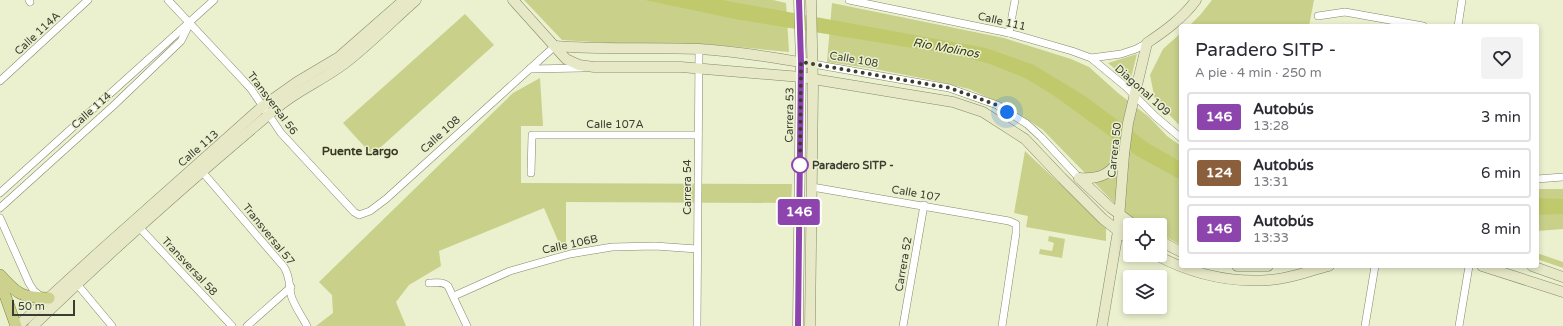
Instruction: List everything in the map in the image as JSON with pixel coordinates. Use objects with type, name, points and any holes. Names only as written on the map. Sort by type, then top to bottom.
[{"type":"main road","points":[[0,275],[18,293],[32,297],[46,298]]},
{"type":"main road","points":[[0,281],[17,326]]},
{"type":"street","name":"Calle 114A","points":[[0,81],[88,0]]},
{"type":"street","name":"Transversal 56","points":[[168,0],[241,78],[289,142],[354,212],[363,215]]},
{"type":"street","name":"Calle 114","points":[[0,193],[214,0]]},
{"type":"street","name":"Calle 113","points":[[342,60],[404,0]]},
{"type":"street","name":"Calle 113","points":[[17,326],[46,298],[136,224],[266,110],[310,84],[416,0]]},
{"type":"street","points":[[513,0],[566,59],[573,63],[594,67]]},
{"type":"street","name":"Calle 111","points":[[849,0],[1009,33],[1091,58],[1121,54],[1136,49],[1147,43]]},
{"type":"street","points":[[1009,33],[1015,0]]},
{"type":"street","points":[[1147,43],[1175,23],[1196,0]]},
{"type":"street","points":[[1458,24],[1462,0]]},
{"type":"street","name":"Carrera 53","points":[[798,326],[801,77],[799,2]]},
{"type":"street","points":[[810,326],[813,79],[811,4]]},
{"type":"street","points":[[1318,16],[1345,12],[1412,24]]},
{"type":"street","name":"Calle 114","points":[[0,208],[113,106],[181,41],[190,23]]},
{"type":"street","name":"Carrera 50","points":[[1102,326],[1118,231],[1124,151],[1128,123],[1147,43]]},
{"type":"street","name":"Calle 108","points":[[363,215],[386,198],[555,46],[577,48],[699,49],[725,51],[801,62],[950,88],[997,105],[1027,124],[1079,178],[1124,218]]},
{"type":"street","name":"Carrera 54","points":[[697,326],[699,49]]},
{"type":"street","name":"Diagonal 109","points":[[1091,58],[1135,95],[1156,117],[1179,136]]},
{"type":"street","points":[[530,69],[594,67],[699,68],[801,77],[953,102],[983,112],[1025,139],[1062,178],[1123,235]]},
{"type":"street","name":"Calle 107A","points":[[531,173],[532,135],[698,135]]},
{"type":"street","points":[[1079,178],[1099,177],[1107,174],[1118,162],[1124,151]]},
{"type":"street","name":"Transversal 57","points":[[199,168],[284,267],[291,287],[291,294],[307,326]]},
{"type":"street","points":[[1539,179],[1563,177]]},
{"type":"street","name":"Calle 107","points":[[812,187],[924,205],[1009,221],[1016,224],[1016,233],[1002,326]]},
{"type":"street","name":"Carrera 52","points":[[902,326],[924,205]]},
{"type":"street","points":[[0,218],[31,287],[46,298]]},
{"type":"street","name":"Calle 113","points":[[33,326],[136,224]]},
{"type":"street","name":"Transversal 58","points":[[136,224],[232,326]]},
{"type":"street","points":[[1167,245],[1179,251]]},
{"type":"street","name":"Calle 106B","points":[[454,296],[510,271],[570,254],[626,246],[655,246],[697,249]]},
{"type":"street","points":[[1167,260],[1179,266]]},
{"type":"street","points":[[1184,268],[1192,272],[1228,280],[1270,280],[1302,274],[1322,268]]},
{"type":"street","points":[[1365,326],[1375,268]]},
{"type":"street","points":[[1459,326],[1469,268]]},
{"type":"street","points":[[1488,268],[1563,292]]},
{"type":"street","points":[[1537,268],[1563,278]]},
{"type":"street","points":[[430,283],[445,283],[448,286],[467,326]]},
{"type":"street","points":[[77,284],[112,326]]},
{"type":"street","points":[[247,326],[291,287]]},
{"type":"shaded area","points":[[524,0],[773,0],[786,3],[789,52],[706,44],[625,44],[562,40]]},
{"type":"shaded area","points":[[1212,0],[1314,0],[1309,24],[1191,24]]},
{"type":"shaded area","points":[[832,3],[1004,38],[1071,59],[1089,67],[1118,93],[1149,117],[1167,136],[1179,145],[1179,244],[1167,238],[1167,218],[1132,218],[1125,214],[1043,130],[1009,107],[969,89],[875,69],[827,62]]},
{"type":"shaded area","points":[[465,14],[494,45],[372,155],[343,123]]},
{"type":"shaded area","points":[[1179,35],[1179,125],[1155,100],[1150,75],[1163,49]]},
{"type":"shaded area","points":[[1137,54],[1130,82],[1108,63]]},
{"type":"shaded area","points":[[540,78],[543,126],[521,126],[521,183],[792,184],[791,203],[566,202],[566,246],[562,250],[544,208],[439,251],[441,266],[409,285],[396,302],[406,326],[316,326],[333,313],[332,295],[319,282],[513,93]]},
{"type":"shaded area","points":[[1025,151],[1106,227],[1106,241],[1026,227],[1028,216],[1014,213]]},
{"type":"shaded area","points":[[1539,189],[1563,189],[1563,229],[1539,231]]},
{"type":"shaded area","points":[[1049,236],[1065,239],[1062,258],[1039,254],[1040,249],[1052,251],[1054,243],[1048,241]]},
{"type":"shaded area","points":[[1539,254],[1563,262],[1563,268],[1539,260]]},
{"type":"water","name":"Río Molinos","points":[[645,0],[722,0],[986,48],[1034,65],[1085,96],[1148,143],[1179,161],[1179,179],[1137,156],[1053,95],[1025,78],[990,64],[962,56],[735,19]]},
{"type":"water","points":[[1539,198],[1563,199],[1563,214],[1539,215]]},
{"type":"bus line","name":"146","points":[[798,326],[801,62],[799,0]]},
{"type":"place","name":"Paradero SITP -","points":[[800,165]]},
{"type":"district","name":"Puente Largo","points":[[360,151]]},
{"type":"route","points":[[800,165],[801,62],[950,88],[997,105],[1007,112]]}]
